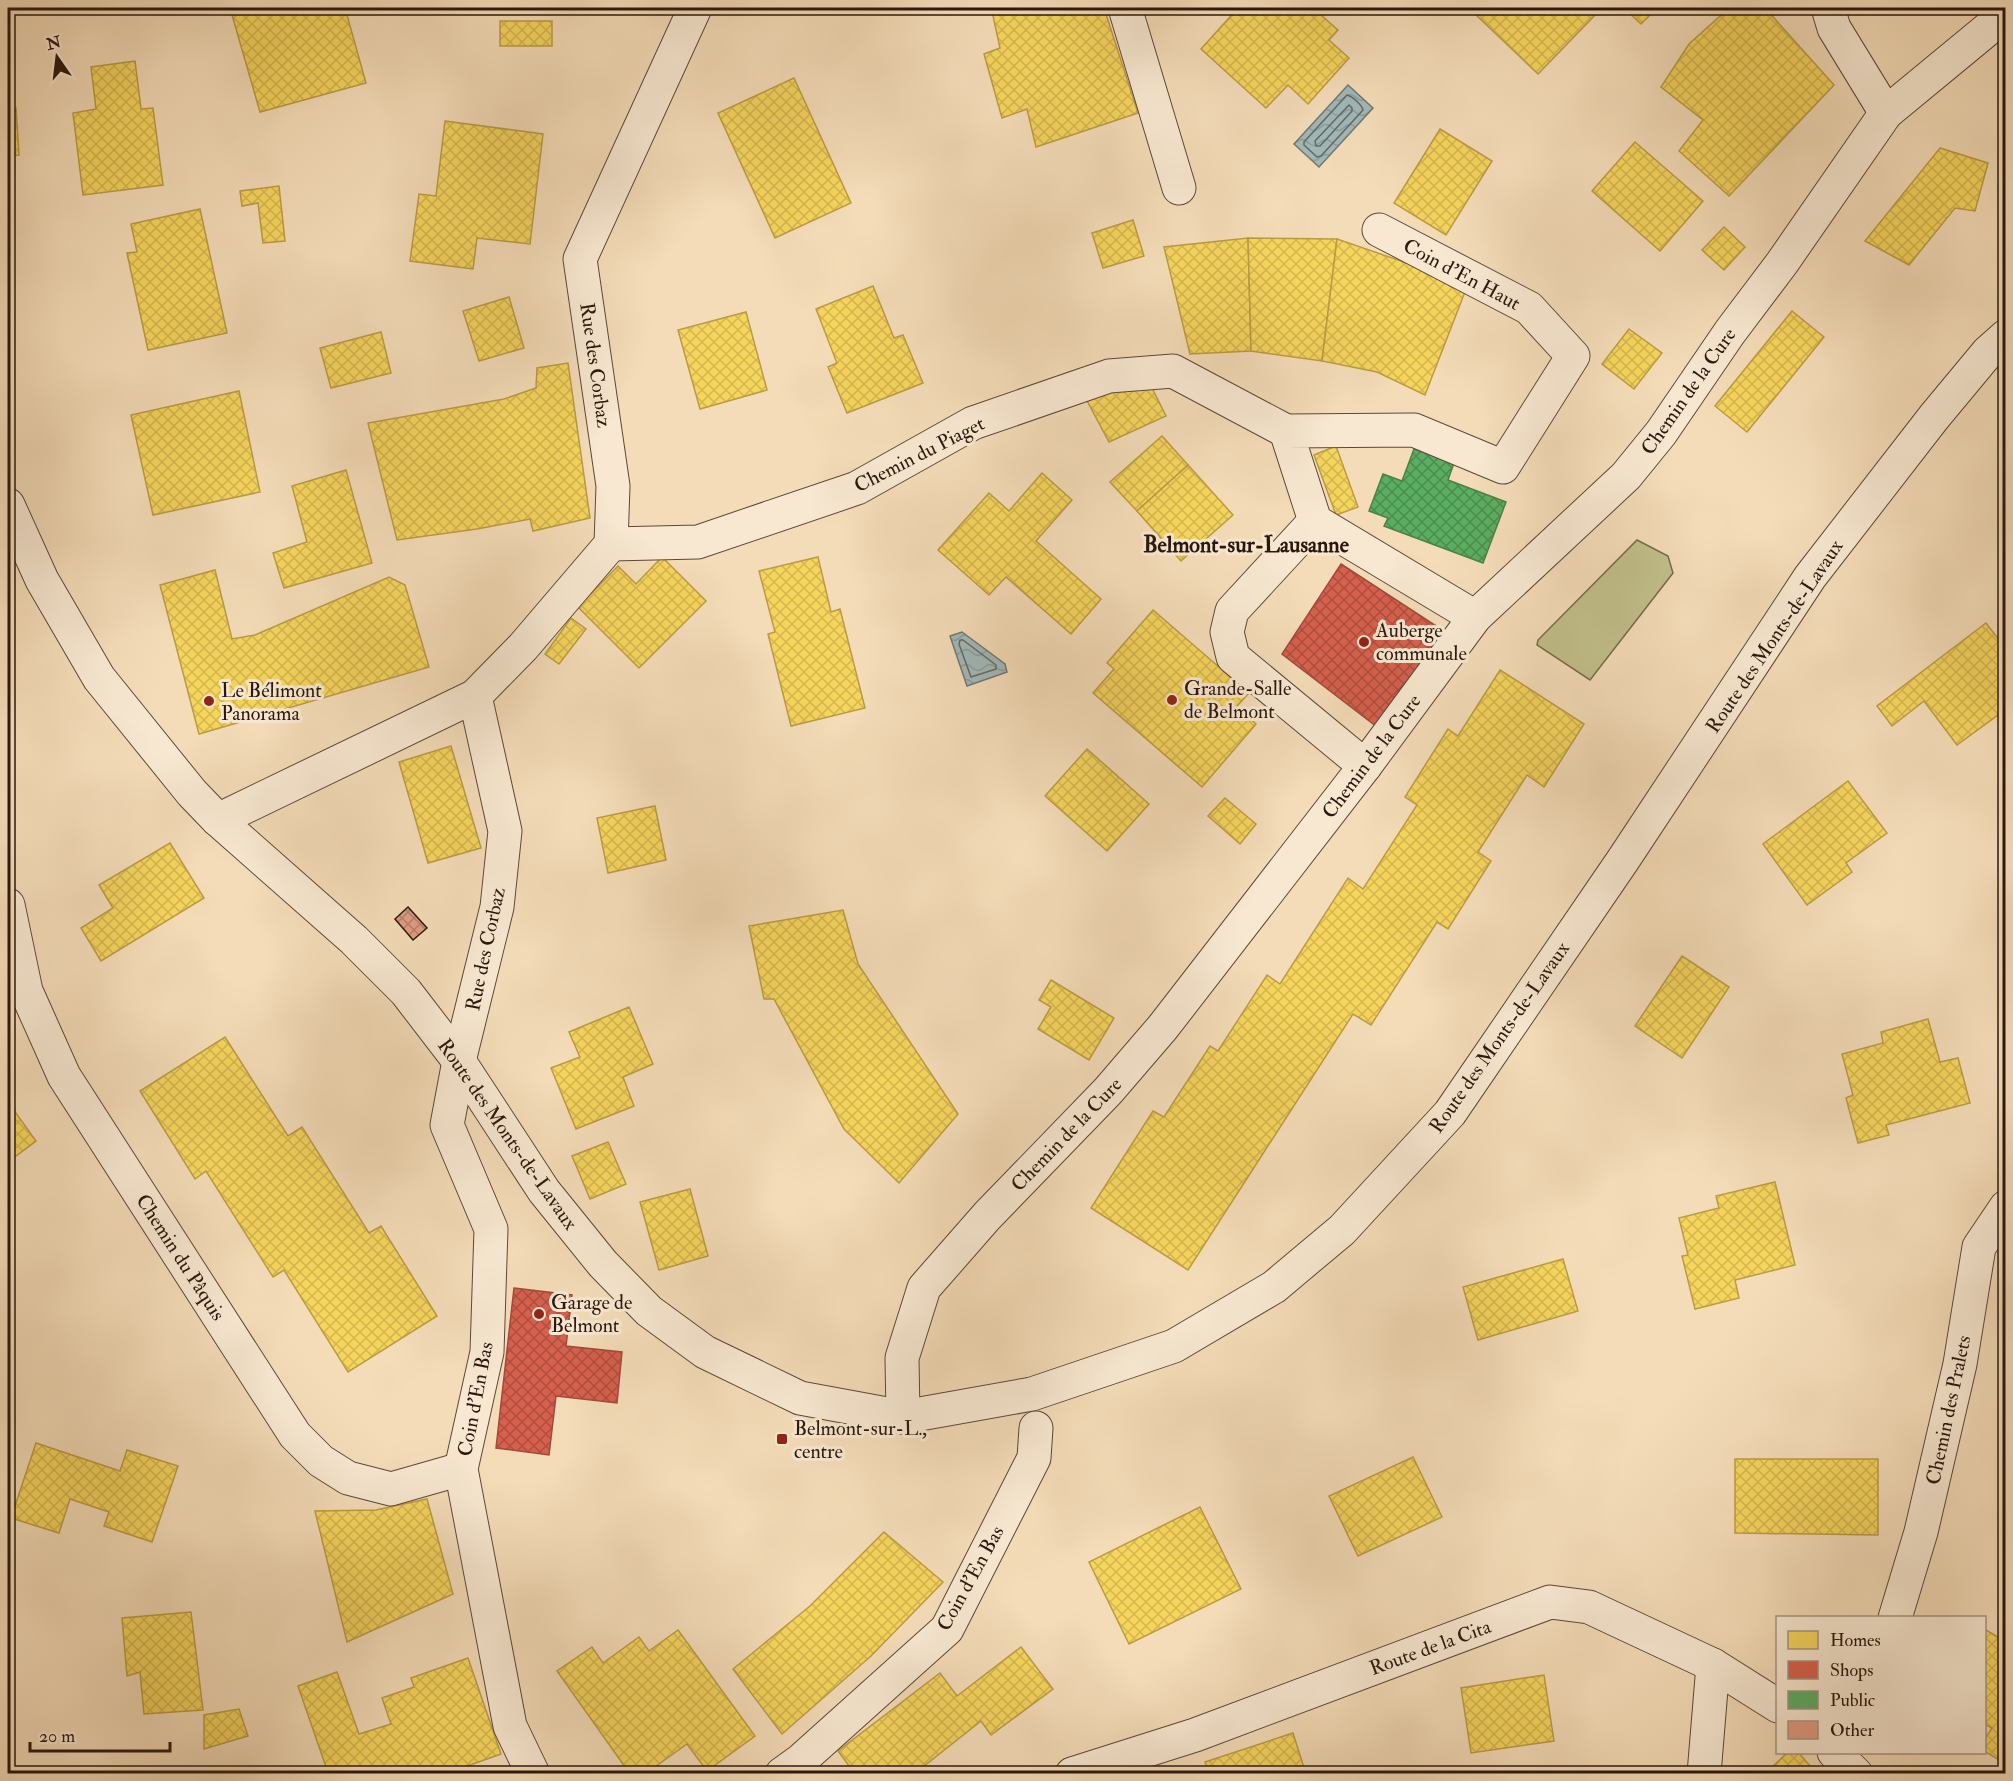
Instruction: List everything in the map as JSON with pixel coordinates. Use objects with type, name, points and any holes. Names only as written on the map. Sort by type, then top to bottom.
[{"type":"street","name":"Rue des Corbaz","points":[[611,544],[613,486],[580,259],[695,8]]},
{"type":"street","points":[[1125,8],[1179,188]]},
{"type":"street","points":[[1828,8],[1834,28],[1886,113]]},
{"type":"street","name":"Chemin de la Cure","points":[[903,1417],[902,1358],[924,1288],[987,1216],[1108,1091],[1163,1027],[1365,766],[1475,616],[1626,476],[1661,433],[1886,113],[2006,14]]},
{"type":"street","name":"Coin d'En Haut","points":[[1286,431],[1414,430],[1503,467],[1573,356],[1528,308],[1380,230]]},
{"type":"street","name":"Route des Monts-de-Lavaux","points":[[8,505],[42,580],[99,678],[192,792],[218,820],[354,940],[406,993],[459,1061],[544,1191],[603,1264],[649,1311],[705,1352],[800,1398],[903,1417],[1032,1394],[1174,1346],[1274,1287],[1342,1230],[1450,1113],[1623,860],[1810,577],[1934,417],[1988,352],[2006,336]]},
{"type":"street","name":"Chemin du Piaget","points":[[611,544],[698,542],[857,488],[972,423],[1109,376],[1173,372],[1286,431]]},
{"type":"street","points":[[1286,431],[1315,521],[1475,616]]},
{"type":"street","points":[[1315,521],[1232,611],[1227,632],[1233,657],[1365,766]]},
{"type":"street","points":[[218,820],[475,696],[523,647],[611,544]]},
{"type":"street","name":"Rue des Corbaz","points":[[459,1061],[497,907],[505,831],[475,696]]},
{"type":"street","name":"Chemin du Pâquis","points":[[8,905],[26,991],[64,1076],[296,1435],[321,1461],[348,1478],[391,1489],[461,1469]]},
{"type":"street","name":"Coin d'En Bas","points":[[459,1061],[447,1125],[491,1229],[487,1353],[461,1469],[510,1726],[533,1773]]},
{"type":"street","name":"Chemin des Pralets","points":[[1895,1616],[1921,1532],[1960,1364],[1979,1247],[2006,1207]]},
{"type":"street","name":"Coin d'En Bas","points":[[782,1773],[800,1761],[947,1629],[1034,1458],[1036,1428]]},
{"type":"street","name":"Route de la Cita","points":[[1072,1773],[1195,1735],[1550,1602],[1589,1607],[1713,1665],[1776,1705]]},
{"type":"street","points":[[1704,1773],[1713,1665]]},
{"type":"street","points":[[1836,1754],[1856,1773]]},
{"type":"shaded area","points":[[1637,540],[1668,556],[1673,573],[1590,680],[1537,645],[1538,640]]},
{"type":"water","points":[[1348,85],[1373,108],[1319,167],[1294,144]]},
{"type":"water","points":[[962,632],[1005,664],[1007,672],[967,686],[950,636]]},
{"type":"building: Homes","points":[[230,8],[345,8],[366,83],[260,112]]},
{"type":"building: Homes","points":[[1004,8],[1104,8],[1138,113],[1036,147],[1027,109],[1002,118],[984,54],[1000,48],[992,11]]},
{"type":"building: Homes","points":[[1238,8],[1313,8],[1338,30],[1329,40],[1349,58],[1308,104],[1288,85],[1266,108],[1201,49]]},
{"type":"building: Homes","points":[[1478,8],[1602,8],[1538,74],[1473,12]]},
{"type":"building: Homes","points":[[1624,8],[1657,8],[1641,24]]},
{"type":"building: Homes","points":[[1729,8],[1765,8],[1834,85],[1729,196],[1679,151],[1703,120],[1661,87],[1689,44]]},
{"type":"building: Homes","points":[[500,21],[552,21],[552,46],[500,46]]},
{"type":"building: Homes","points":[[135,61],[141,109],[153,108],[163,185],[83,195],[73,113],[96,109],[91,67]]},
{"type":"building: Homes","points":[[794,78],[851,203],[775,238],[718,113]]},
{"type":"building: Homes","points":[[8,108],[16,108],[19,155],[8,156]]},
{"type":"building: Homes","points":[[445,121],[543,134],[530,244],[477,238],[473,269],[410,261],[419,194],[436,196]]},
{"type":"building: Homes","points":[[1440,129],[1492,161],[1446,235],[1394,203]]},
{"type":"building: Homes","points":[[1635,142],[1703,201],[1660,251],[1592,191]]},
{"type":"building: Homes","points":[[1940,148],[1988,163],[1975,211],[1955,208],[1909,265],[1865,241]]},
{"type":"building: Homes","points":[[279,186],[285,241],[263,243],[258,203],[242,206],[240,191]]},
{"type":"building: Homes","points":[[200,209],[227,333],[148,350],[127,253],[137,252],[131,224]]},
{"type":"building: Homes","points":[[1133,220],[1144,256],[1103,268],[1092,233]]},
{"type":"building: Homes","points":[[1724,227],[1745,247],[1724,270],[1702,250]]},
{"type":"building: Homes","points":[[1248,238],[1251,351],[1190,354],[1164,247]]},
{"type":"building: Homes","points":[[1248,238],[1337,239],[1322,361],[1251,351]]},
{"type":"building: Homes","points":[[1337,239],[1468,284],[1425,395],[1377,372],[1322,361]]},
{"type":"building: Homes","points":[[873,286],[894,338],[903,335],[923,383],[847,413],[828,367],[837,363],[816,309]]},
{"type":"building: Homes","points":[[509,297],[524,348],[479,361],[463,311]]},
{"type":"building: Homes","points":[[1792,311],[1824,337],[1747,432],[1715,406]]},
{"type":"building: Homes","points":[[746,312],[767,390],[700,409],[678,330]]},
{"type":"building: Homes","points":[[1629,329],[1662,353],[1634,389],[1602,364]]},
{"type":"building: Homes","points":[[381,332],[391,373],[331,388],[320,348]]},
{"type":"building: Homes","points":[[568,363],[590,518],[533,531],[530,519],[397,540],[368,423],[504,399],[536,388],[537,368]]},
{"type":"building: Homes","points":[[1147,378],[1166,416],[1109,442],[1085,397]]},
{"type":"building: Homes","points":[[239,391],[260,492],[153,515],[131,415]]},
{"type":"building: Homes","points":[[1162,436],[1188,465],[1137,511],[1110,482]]},
{"type":"building: Homes","points":[[1336,446],[1358,507],[1336,515],[1314,455]]},
{"type":"building: Homes","points":[[1188,465],[1233,515],[1181,561],[1137,511]]},
{"type":"building: Homes","points":[[346,470],[372,563],[284,588],[273,553],[307,542],[292,486]]},
{"type":"building: Homes","points":[[1042,473],[1072,500],[1036,541],[1101,599],[1071,634],[1006,577],[989,595],[938,550],[989,493],[1009,511]]},
{"type":"building: Homes","points":[[662,557],[706,601],[639,668],[578,607],[618,566],[636,584]]},
{"type":"building: Homes","points":[[818,557],[831,612],[840,609],[865,708],[791,726],[768,634],[775,632],[759,571]]},
{"type":"building: Homes","points":[[215,570],[232,639],[255,635],[389,577],[405,585],[429,667],[199,734],[160,585]]},
{"type":"building: Homes","name":"Grande-Salle de Belmont","points":[[1153,610],[1249,693],[1237,706],[1256,724],[1202,787],[1093,693],[1114,669],[1107,663]]},
{"type":"building: Homes","points":[[571,618],[586,629],[559,664],[545,654]]},
{"type":"building: Homes","points":[[1986,623],[2006,649],[2006,709],[1957,745],[1924,701],[1892,726],[1877,706]]},
{"type":"building: Homes","points":[[1500,670],[1584,724],[1544,787],[1527,775],[1478,852],[1491,861],[1448,929],[1437,922],[1371,1025],[1353,1014],[1188,1270],[1091,1208],[1153,1111],[1164,1117],[1210,1046],[1218,1051],[1267,975],[1280,984],[1348,878],[1363,889],[1417,805],[1405,797],[1448,729],[1458,736]]},
{"type":"building: Homes","points":[[451,746],[481,848],[428,863],[399,762]]},
{"type":"building: Homes","points":[[1087,749],[1149,804],[1107,851],[1045,796]]},
{"type":"building: Homes","points":[[1848,781],[1887,833],[1846,863],[1852,872],[1807,905],[1763,844]]},
{"type":"building: Homes","points":[[1225,798],[1256,824],[1240,844],[1208,816]]},
{"type":"building: Homes","points":[[655,806],[666,860],[608,873],[597,818]]},
{"type":"building: Homes","points":[[170,843],[204,898],[101,961],[81,928],[113,908],[99,885]]},
{"type":"building: Homes","points":[[843,910],[858,964],[958,1114],[899,1183],[844,1129],[774,999],[764,999],[749,926]]},
{"type":"building: Homes","points":[[1682,956],[1729,987],[1682,1058],[1635,1026]]},
{"type":"building: Homes","points":[[1051,980],[1114,1018],[1089,1060],[1038,1029],[1051,1007],[1039,1000]]},
{"type":"building: Homes","points":[[629,1007],[653,1064],[623,1077],[634,1106],[576,1129],[551,1068],[580,1057],[569,1032]]},
{"type":"building: Homes","points":[[1928,1019],[1940,1062],[1958,1058],[1970,1103],[1886,1125],[1889,1135],[1858,1143],[1846,1098],[1853,1095],[1842,1054],[1883,1043],[1881,1032]]},
{"type":"building: Homes","points":[[225,1037],[288,1136],[302,1127],[369,1233],[381,1226],[437,1316],[348,1372],[284,1270],[273,1277],[206,1171],[195,1179],[140,1091]]},
{"type":"building: Homes","points":[[8,1102],[36,1141],[8,1162]]},
{"type":"building: Homes","points":[[608,1142],[626,1184],[590,1199],[572,1156]]},
{"type":"building: Homes","points":[[1775,1182],[1795,1265],[1735,1280],[1739,1298],[1695,1309],[1682,1256],[1688,1255],[1679,1218],[1719,1208],[1716,1196]]},
{"type":"building: Homes","points":[[690,1189],[708,1256],[659,1270],[640,1202]]},
{"type":"building: Homes","points":[[1563,1259],[1578,1311],[1478,1340],[1463,1287]]},
{"type":"building: Homes","points":[[36,1443],[120,1471],[127,1450],[178,1466],[152,1542],[104,1526],[109,1512],[70,1499],[59,1533],[11,1518]]},
{"type":"building: Homes","points":[[1413,1457],[1442,1517],[1358,1556],[1329,1496]]},
{"type":"building: Homes","points":[[1735,1459],[1878,1459],[1878,1535],[1735,1533]]},
{"type":"building: Homes","points":[[427,1499],[453,1594],[347,1642],[315,1511],[376,1510]]},
{"type":"building: Homes","points":[[1200,1507],[1241,1589],[1129,1644],[1089,1562]]},
{"type":"building: Homes","points":[[884,1532],[943,1582],[871,1656],[782,1734],[733,1669],[810,1606]]},
{"type":"building: Homes","points":[[191,1612],[203,1710],[144,1714],[140,1672],[127,1676],[122,1618]]},
{"type":"building: Homes","points":[[678,1630],[755,1736],[707,1771],[687,1744],[645,1774],[630,1774],[557,1671],[592,1647],[603,1663],[639,1637],[649,1651]]},
{"type":"building: Homes","points":[[1986,1630],[2006,1642],[2006,1764],[1986,1752],[1986,1737],[1992,1728],[1986,1725]]},
{"type":"building: Homes","points":[[1021,1647],[1053,1689],[991,1735],[981,1721],[914,1774],[855,1774],[838,1751],[940,1673],[957,1696]]},
{"type":"building: Homes","points":[[468,1658],[501,1754],[445,1774],[305,1774],[326,1767],[298,1686],[337,1672],[359,1734],[391,1724],[382,1698],[414,1687],[411,1678]]},
{"type":"building: Homes","points":[[1544,1675],[1554,1741],[1471,1753],[1461,1688]]},
{"type":"building: Homes","points":[[239,1709],[248,1736],[204,1749],[204,1715]]},
{"type":"building: Homes","points":[[1293,1733],[1306,1774],[1209,1774],[1205,1762]]},
{"type":"building: Homes","points":[[1786,1754],[1800,1754],[1817,1774],[1765,1774]]},
{"type":"building: Shops","name":"Auberge communale","points":[[1341,564],[1444,631],[1421,685],[1381,730],[1282,654]]},
{"type":"building: Shops","points":[[514,1288],[572,1295],[566,1346],[622,1352],[617,1403],[556,1396],[549,1455],[496,1448]]},
{"type":"building: Public","points":[[1414,449],[1454,463],[1448,480],[1506,502],[1483,563],[1384,526],[1388,518],[1369,511],[1383,474],[1402,481]]},
{"type":"building: Other","points":[[408,907],[427,928],[413,940],[395,919]]},
{"type":"place","name":"Auberge communale","points":[[1364,642]]},
{"type":"place","name":"Grande-Salle de Belmont","points":[[1172,700]]},
{"type":"place","name":"Le Bélimont Panorama","points":[[209,701]]},
{"type":"place","name":"Garage de Belmont","points":[[539,1314]]},
{"type":"place","name":"Belmont-sur-L., centre","points":[[782,1439]]},
{"type":"district","name":"Belmont-sur-Lausanne","points":[[1246,544]]}]
